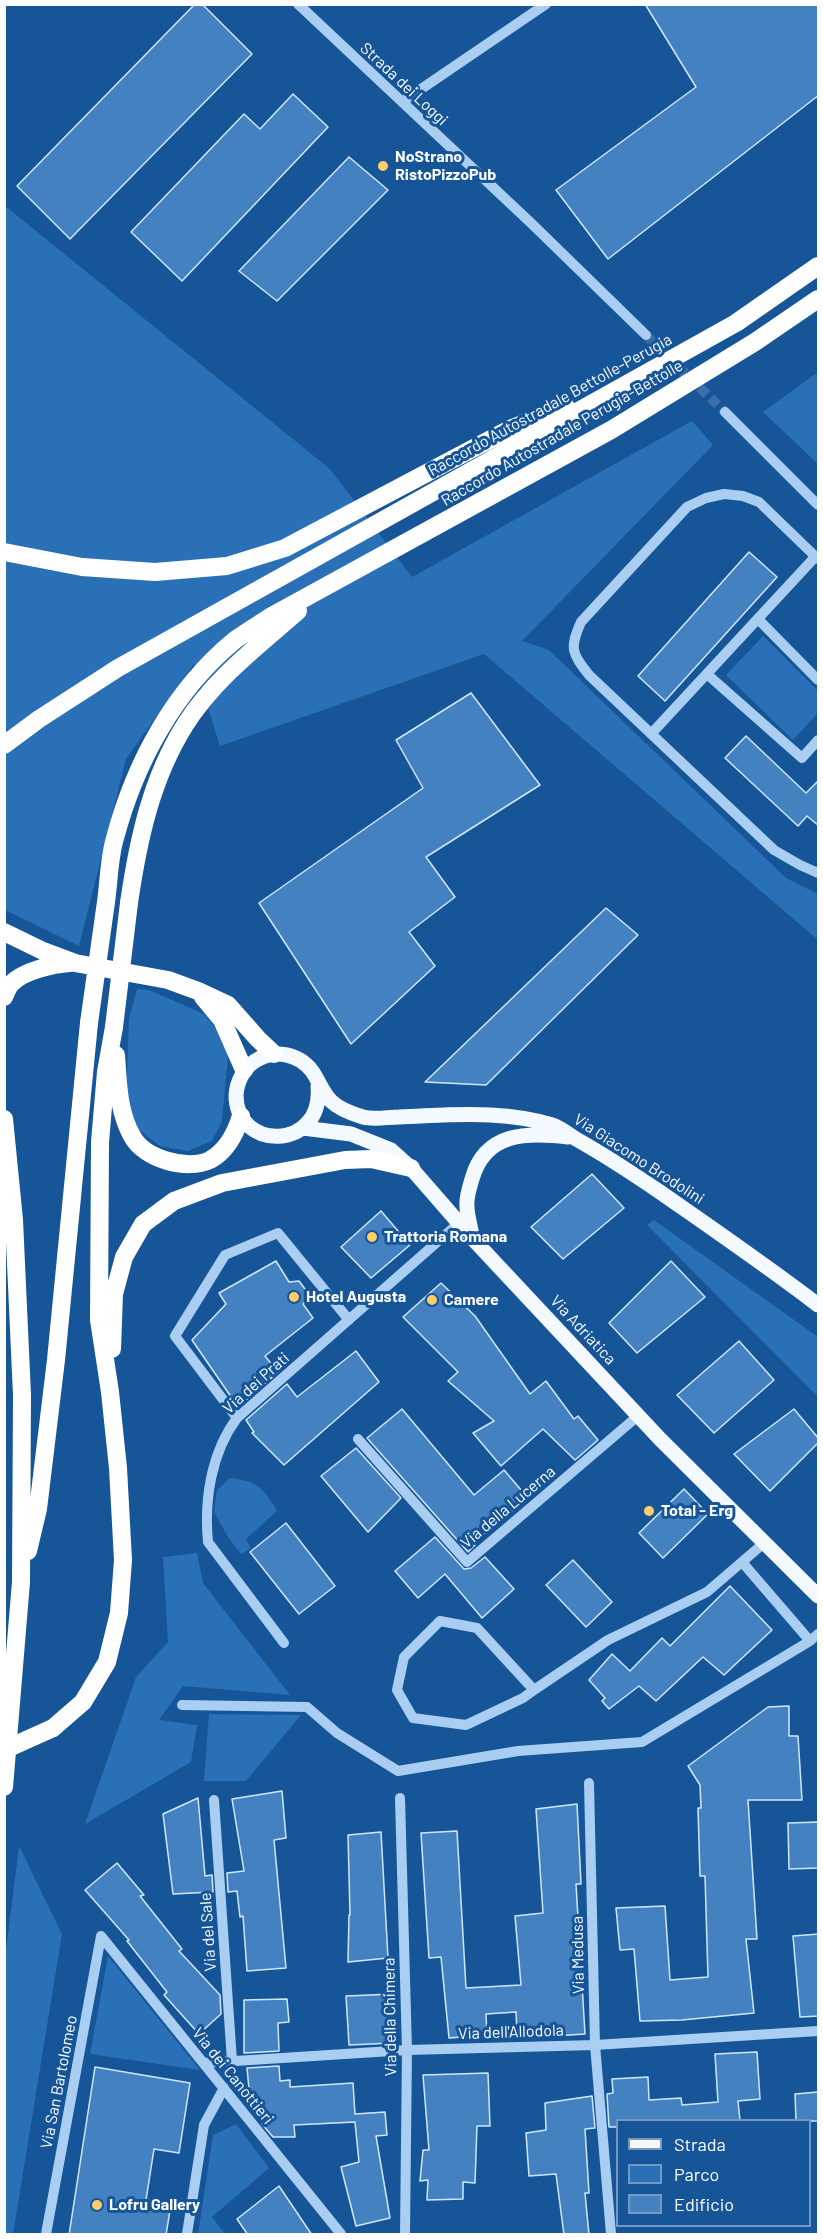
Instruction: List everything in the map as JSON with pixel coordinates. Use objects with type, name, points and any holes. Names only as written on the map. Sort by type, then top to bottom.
[{"type":"highway","name":"Raccordo Autostradale Bettolle-Perugia","points":[[4,745],[39,719],[118,668],[736,323],[819,266]]},
{"type":"highway","name":"Raccordo Autostradale Perugia-Bettolle","points":[[319,592],[611,430],[755,342],[819,299]]},
{"type":"highway","points":[[4,552],[82,567],[155,572],[227,566],[285,548],[510,429],[627,384]]},
{"type":"highway","points":[[21,1582],[38,1509],[56,1360],[89,1023],[114,840],[130,789],[150,746],[174,707],[200,675],[235,640],[270,617],[319,592]]},
{"type":"highway","points":[[4,1747],[14,1746],[53,1728],[83,1702],[107,1662],[119,1613],[123,1560],[118,1468],[99,1320],[98,1211],[106,1072],[138,845],[150,802],[169,753],[186,723],[223,679],[319,592]]},
{"type":"highway","points":[[4,932],[43,951],[75,963],[168,980],[198,991],[228,1005],[274,1054]]},
{"type":"highway","points":[[4,997],[12,983],[37,969],[51,964],[75,963]]},
{"type":"highway","points":[[198,991],[222,1020],[244,1070]]},
{"type":"highway","points":[[114,1027],[120,1104],[132,1137],[144,1150],[165,1160],[191,1164],[210,1160],[226,1146],[237,1130],[242,1116]]},
{"type":"highway","points":[[4,1119],[14,1220],[22,1395],[21,1582],[4,1788]]},
{"type":"highway","points":[[110,1392],[114,1293],[124,1257],[143,1224],[174,1201],[222,1183],[345,1160],[371,1160],[411,1168]]},
{"type":"main road","points":[[274,1054],[286,1054],[307,1065],[318,1086],[317,1110],[303,1128],[281,1137],[269,1136],[249,1125],[237,1104],[236,1093],[244,1070],[263,1056],[274,1054]]},
{"type":"main road","name":"Via Giacomo Brodolini","points":[[318,1086],[332,1103],[366,1118],[490,1115],[537,1121],[555,1126],[612,1159],[819,1305]]},
{"type":"main road","name":"Via Adriatica","points":[[303,1128],[351,1134],[374,1142],[391,1150],[411,1168],[472,1238],[639,1416],[818,1596]]},
{"type":"main road","points":[[472,1238],[466,1202],[474,1174],[483,1154],[504,1140],[520,1136],[552,1135],[574,1138]]},
{"type":"street","name":"Strada dei Loggi","points":[[298,4],[531,222],[646,335]]},
{"type":"street","points":[[402,102],[546,4]]},
{"type":"street","points":[[725,412],[819,505]]},
{"type":"street","points":[[651,734],[817,557],[759,502],[743,496],[724,494],[706,498],[687,507],[581,622],[574,639],[574,656],[589,675],[651,734],[774,850],[819,873]]},
{"type":"street","points":[[758,619],[819,680]]},
{"type":"street","points":[[708,675],[802,758],[819,740]]},
{"type":"street","name":"Via dei Prati","points":[[284,1643],[208,1542],[206,1522],[212,1475],[227,1431],[237,1418],[460,1222]]},
{"type":"street","points":[[237,1418],[175,1336],[225,1255],[278,1233],[349,1320]]},
{"type":"street","name":"Via della Lucerna","points":[[358,1438],[467,1562],[639,1416]]},
{"type":"street","points":[[534,1690],[477,1628],[440,1621],[404,1657],[396,1690],[413,1718],[466,1725],[523,1698],[608,1640],[707,1592],[764,1543]]},
{"type":"street","points":[[182,1705],[306,1707],[337,1733],[398,1771],[518,1751],[642,1742],[814,1638],[742,1562]]},
{"type":"street","name":"Via Medusa","points":[[589,1783],[595,2045],[611,2235]]},
{"type":"street","name":"Via della Chimera","points":[[400,1798],[406,2050],[405,2235]]},
{"type":"street","name":"Via del Sale","points":[[214,1800],[232,2061]]},
{"type":"street","name":"Via dei Canottieri","points":[[101,1936],[341,2235]]},
{"type":"street","name":"Via San Bartolomeo","points":[[46,2235],[101,1936]]},
{"type":"street","name":"Via dell'Allodola","points":[[204,2063],[406,2050],[595,2045],[819,2031]]},
{"type":"street","points":[[187,2235],[204,2125],[224,2088]]},
{"type":"green space","points":[[4,205],[330,469],[412,577],[692,421],[713,445],[522,641],[549,650],[786,878],[818,894],[818,940],[484,654],[220,746],[194,664],[126,759],[79,946],[5,910]]},
{"type":"green space","points":[[818,372],[818,464],[763,412]]},
{"type":"green space","points":[[763,636],[818,691],[818,713],[793,740],[726,675]]},
{"type":"green space","points":[[137,989],[149,990],[204,1014],[229,1045],[222,1121],[212,1141],[188,1151],[160,1146],[139,1130],[126,1099],[129,1019]]},
{"type":"green space","points":[[654,1220],[818,1337],[818,1397],[647,1225]]},
{"type":"green space","points":[[230,1478],[247,1481],[259,1487],[277,1511],[246,1539],[251,1548],[241,1554],[214,1512],[217,1490]]},
{"type":"green space","points":[[197,1553],[203,1583],[290,1695],[183,1686],[159,1720],[197,1725],[191,1762],[85,1824],[136,1677],[168,1642],[163,1557]]},
{"type":"green space","points":[[209,1714],[301,1715],[246,1781],[204,1781]]},
{"type":"green space","points":[[19,1846],[62,1934],[13,2234],[5,2234],[4,1966]]},
{"type":"green space","points":[[108,1956],[200,2070],[90,2054]]},
{"type":"green space","points":[[236,2124],[269,2168],[212,2217],[225,2234],[198,2234],[213,2135]]},
{"type":"building","points":[[195,4],[202,4],[252,54],[70,239],[17,186]]},
{"type":"building","points":[[645,4],[819,4],[819,95],[608,259],[556,190],[696,87]]},
{"type":"building","points":[[293,94],[328,127],[182,281],[131,232],[244,114],[260,129]]},
{"type":"building","points":[[349,157],[388,190],[277,301],[239,271]]},
{"type":"building","points":[[749,552],[777,577],[665,701],[638,676]]},
{"type":"building","points":[[471,693],[540,785],[426,857],[455,897],[409,932],[435,966],[351,1044],[259,903],[423,788],[396,740]]},
{"type":"building","points":[[746,736],[806,793],[819,780],[819,826],[807,816],[798,826],[725,758]]},
{"type":"building","points":[[606,908],[638,935],[486,1085],[425,1082]]},
{"type":"building","points":[[592,1174],[624,1208],[563,1259],[531,1227]]},
{"type":"building","points":[[381,1211],[410,1245],[371,1278],[341,1247]]},
{"type":"building","points":[[276,1261],[289,1282],[299,1281],[311,1297],[303,1304],[313,1318],[265,1356],[278,1372],[238,1407],[192,1340],[226,1304],[219,1293]]},
{"type":"building","points":[[671,1261],[705,1297],[637,1353],[609,1323]]},
{"type":"building","points":[[441,1283],[475,1316],[530,1394],[546,1381],[574,1419],[578,1416],[598,1440],[575,1460],[543,1429],[501,1466],[473,1433],[494,1421],[448,1381],[458,1372],[403,1317]]},
{"type":"building","points":[[739,1341],[774,1380],[714,1433],[677,1395]]},
{"type":"building","points":[[356,1351],[379,1382],[284,1465],[252,1433],[254,1432],[246,1420],[287,1384],[297,1397]]},
{"type":"building","points":[[402,1409],[474,1495],[504,1470],[528,1498],[473,1543],[475,1545],[468,1552],[367,1438]]},
{"type":"building","points":[[794,1409],[819,1439],[819,1442],[770,1491],[734,1454]]},
{"type":"building","points":[[356,1448],[401,1498],[368,1532],[321,1476]]},
{"type":"building","points":[[684,1489],[708,1514],[663,1558],[639,1533]]},
{"type":"building","points":[[286,1523],[335,1586],[299,1614],[250,1552]]},
{"type":"building","points":[[435,1537],[464,1569],[471,1568],[485,1557],[514,1589],[482,1618],[445,1574],[418,1598],[395,1571]]},
{"type":"building","points":[[573,1560],[612,1602],[586,1627],[546,1585]]},
{"type":"building","points":[[730,1586],[772,1630],[724,1675],[703,1657],[656,1701],[639,1686],[609,1709],[602,1701],[605,1698],[589,1680],[612,1654],[630,1671],[662,1638],[670,1646]]},
{"type":"building","points":[[789,1706],[789,1736],[798,1736],[802,1800],[748,1800],[757,1939],[746,1939],[754,2013],[682,2020],[640,2021],[634,1949],[620,1950],[616,1908],[665,1906],[670,1980],[708,1977],[705,1876],[700,1876],[698,1808],[701,1808],[700,1785],[688,1766],[768,1707]]},
{"type":"building","points":[[282,1791],[286,1838],[274,1840],[286,1968],[247,1971],[243,1916],[240,1917],[237,1891],[228,1892],[227,1873],[244,1871],[232,1799]]},
{"type":"building","points":[[198,1798],[205,1876],[212,1875],[213,1892],[173,1894],[163,1814]]},
{"type":"building","points":[[577,1804],[581,1884],[576,1884],[585,2034],[523,2038],[523,2031],[517,2032],[516,2012],[486,2014],[487,2035],[449,2038],[441,1957],[429,1958],[421,1833],[457,1831],[466,1988],[521,1985],[515,1916],[543,1913],[536,1809]]},
{"type":"building","points":[[819,1822],[819,1868],[789,1869],[788,1823]]},
{"type":"building","points":[[381,1832],[388,1958],[348,1962],[350,1915],[348,1835]]},
{"type":"building","points":[[117,1863],[144,1895],[140,1896],[182,1949],[179,1951],[220,1995],[221,2014],[199,2034],[164,1995],[167,1992],[127,1941],[129,1940],[85,1890]]},
{"type":"building","points":[[819,1934],[819,2016],[800,2017],[793,1936]]},
{"type":"building","points":[[392,1994],[393,2043],[349,2045],[346,1996]]},
{"type":"building","points":[[287,1999],[289,2022],[278,2023],[279,2051],[244,2053],[244,2000]]},
{"type":"building","points":[[757,2052],[760,2099],[738,2101],[740,2119],[616,2119],[616,2127],[609,2127],[607,2094],[613,2093],[612,2079],[648,2077],[649,2100],[681,2098],[682,2105],[718,2102],[715,2054]]},
{"type":"building","points":[[279,2066],[280,2081],[290,2080],[290,2087],[353,2083],[355,2114],[385,2112],[387,2135],[376,2136],[390,2218],[356,2226],[341,2167],[359,2162],[355,2122],[294,2125],[295,2137],[273,2137],[262,2124],[263,2114],[251,2110],[247,2068]]},
{"type":"building","points":[[95,2067],[190,2083],[179,2153],[154,2149],[146,2200],[171,2204],[166,2235],[69,2235]]},
{"type":"building","points":[[488,2073],[490,2126],[477,2126],[475,2183],[463,2182],[463,2199],[427,2200],[428,2180],[420,2181],[423,2150],[429,2150],[423,2075]]},
{"type":"building","points":[[818,2092],[819,2121],[796,2119],[795,2094]]},
{"type":"building","points":[[592,2096],[595,2128],[585,2129],[589,2193],[585,2193],[589,2235],[564,2235],[556,2174],[529,2176],[526,2133],[546,2130],[545,2103]]},
{"type":"building","points":[[279,2186],[312,2235],[248,2235],[237,2219]]},
{"type":"tunnel","points":[[646,335],[725,412]]},
{"type":"place","name":"NoStrano RistoPizzoPub","points":[[383,166]]},
{"type":"place","name":"Trattoria Romana","points":[[372,1237]]},
{"type":"place","name":"Hotel Augusta","points":[[294,1297]]},
{"type":"place","name":"Camere","points":[[432,1300]]},
{"type":"place","name":"Total - Erg","points":[[649,1511]]},
{"type":"place","name":"Lofru Gallery","points":[[97,2205]]}]
